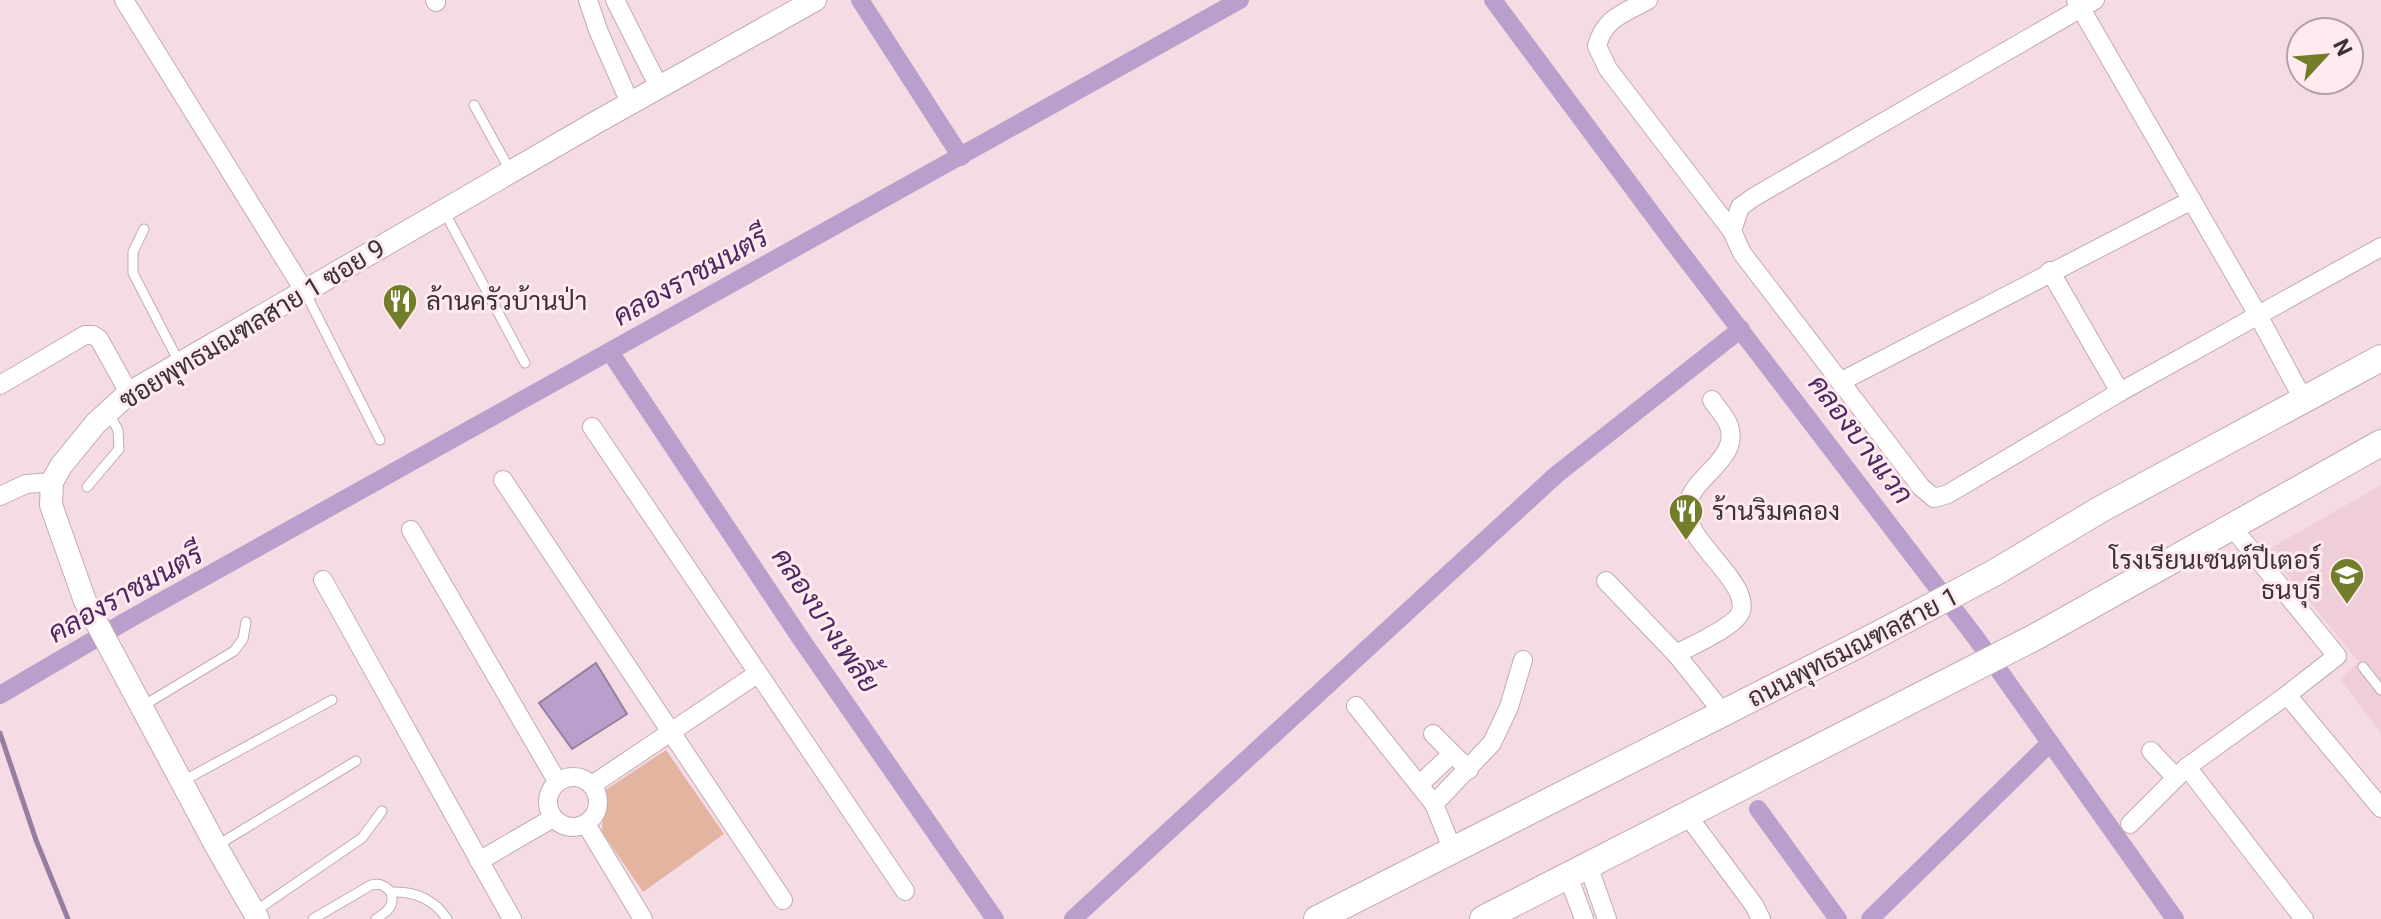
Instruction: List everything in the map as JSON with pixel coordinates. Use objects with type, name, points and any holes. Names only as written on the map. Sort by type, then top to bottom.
[{"type":"main road","name":"ถนนพุทธมณฑลสาย 1","points":[[1317,919],[1879,634],[1994,573],[2101,509],[2381,358]]},
{"type":"main road","points":[[1483,919],[2037,636],[2381,443]]},
{"type":"street","points":[[124,0],[305,292]]},
{"type":"street","points":[[588,0],[630,103]]},
{"type":"street","points":[[615,0],[659,87]]},
{"type":"street","name":"ซอยพุทธมณฑลสาย 1 ซอย 9","points":[[52,482],[73,449],[107,411],[129,393],[630,103],[815,0]]},
{"type":"street","points":[[1648,0],[1609,21],[1602,29],[1597,46],[1608,69],[1732,231],[1742,253],[1840,382],[1921,487],[1934,498],[1948,494],[2120,392],[2381,247]]},
{"type":"street","points":[[1732,231],[1740,207],[1754,197],[2084,3],[2304,401]]},
{"type":"street","points":[[1840,382],[2192,200]]},
{"type":"street","points":[[2050,271],[2120,392]]},
{"type":"street","points":[[0,385],[85,335],[93,335],[99,339],[129,393]]},
{"type":"street","points":[[1676,654],[1737,620],[1743,608],[1739,593],[1693,528],[1686,513],[1689,496],[1721,459],[1730,443],[1729,426],[1712,400]]},
{"type":"street","points":[[592,427],[905,891]]},
{"type":"street","points":[[503,480],[783,900]]},
{"type":"street","points":[[0,496],[26,484],[52,482],[51,505],[85,601],[256,916]]},
{"type":"street","points":[[2130,824],[2181,772],[2337,656],[2232,527]]},
{"type":"street","points":[[411,530],[557,781]]},
{"type":"street","points":[[323,580],[512,919]]},
{"type":"street","points":[[1606,581],[1676,654],[1724,714]]},
{"type":"street","points":[[1434,804],[1492,743],[1501,727],[1523,660]]},
{"type":"street","points":[[592,785],[757,674]]},
{"type":"street","points":[[2287,695],[2381,808]]},
{"type":"street","points":[[1356,706],[1434,804],[1453,851]]},
{"type":"street","points":[[1433,734],[1469,770]]},
{"type":"street","points":[[2151,751],[2181,772],[2304,919]]},
{"type":"street","points":[[1419,785],[1452,754]]},
{"type":"street","points":[[576,776],[592,785],[598,802],[586,824],[568,827],[553,818],[547,798],[557,781],[576,776]]},
{"type":"street","points":[[1687,815],[1754,905],[1761,919]]},
{"type":"street","points":[[479,861],[553,818]]},
{"type":"street","points":[[586,824],[643,919]]},
{"type":"street","points":[[1578,870],[1584,919]]},
{"type":"street","points":[[1578,870],[1607,919]]},
{"type":"lane","points":[[474,105],[511,172]]},
{"type":"lane","points":[[444,211],[525,363]]},
{"type":"lane","points":[[144,229],[133,252],[133,273],[180,364]]},
{"type":"lane","points":[[305,292],[380,440]]},
{"type":"lane","points":[[87,487],[119,449],[118,430],[107,411]]},
{"type":"lane","points":[[141,707],[234,651],[243,639],[246,622]]},
{"type":"lane","points":[[2363,667],[2381,690]]},
{"type":"lane","points":[[181,782],[332,700]]},
{"type":"lane","points":[[216,846],[356,761]]},
{"type":"lane","points":[[256,916],[362,838],[382,811]]},
{"type":"lane","points":[[313,919],[371,885],[385,885],[393,901],[391,907],[376,919]]},
{"type":"lane","points":[[391,892],[409,891],[421,896],[447,919]]},
{"type":"shaded area","name":"โรงเรียนเซนต์ปีเตอร์ ธนบุรี","points":[[2381,485],[2381,733],[2340,679],[2359,662],[2267,550]]},
{"type":"shaded area","points":[[596,663],[627,714],[572,749],[539,703]]},
{"type":"shaded area","points":[[666,750],[724,834],[643,892],[602,832],[604,791]]},
{"type":"waterway","points":[[860,0],[961,157]]},
{"type":"waterway","name":"คลองราชมนตรี","points":[[0,695],[126,621],[1240,0]]},
{"type":"waterway","name":"คลองบางแวก","points":[[1493,0],[1670,238],[1976,638],[2175,919]]},
{"type":"waterway","points":[[1073,919],[1556,475],[1741,329]]},
{"type":"waterway","name":"คลองบางเพลี้ย","points":[[610,352],[799,636],[995,919]]},
{"type":"waterway","points":[[0,733],[36,840],[68,919]]},
{"type":"waterway","points":[[1870,919],[2049,744]]},
{"type":"waterway","points":[[1758,809],[1838,919]]},
{"type":"place","name":"ล้านครัวบ้านป่า","points":[[400,332]]},
{"type":"place","name":"ร้านริมคลอง","points":[[1686,542]]},
{"type":"place","name":"โรงเรียนเซนต์ปีเตอร์ ธนบุรี","points":[[2347,606]]}]
